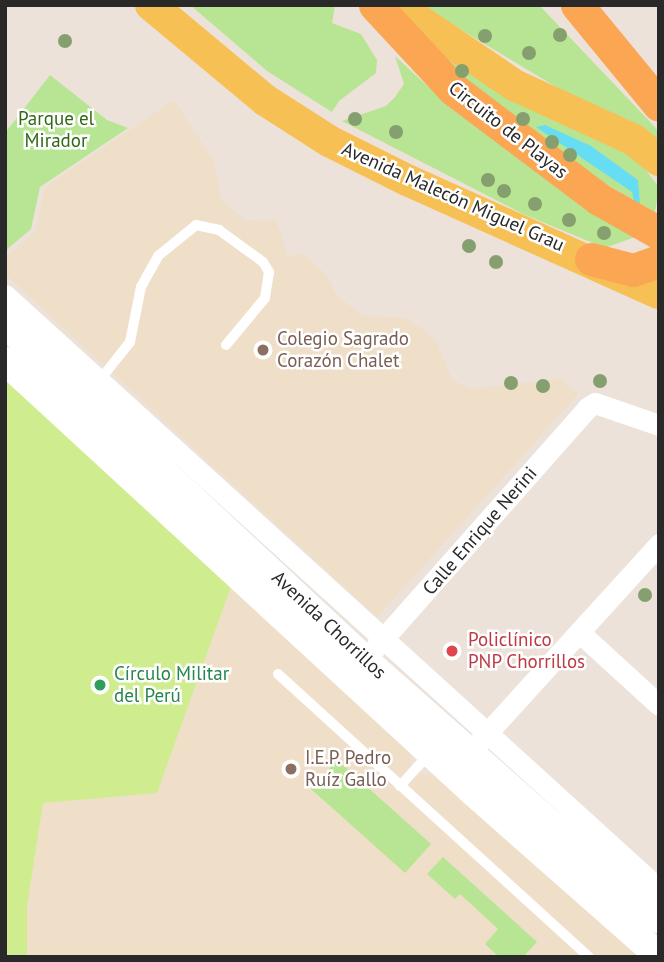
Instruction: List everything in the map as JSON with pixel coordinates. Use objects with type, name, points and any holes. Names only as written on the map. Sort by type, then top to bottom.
[{"type":"highway","name":"Circuito de Playas","points":[[376,5],[453,89],[599,200],[659,234]]},
{"type":"highway","points":[[579,5],[659,82]]},
{"type":"highway","points":[[579,5],[659,105]]},
{"type":"highway","points":[[591,259],[633,270],[659,261]]},
{"type":"main road","name":"Avenida Malecón Miguel Grau","points":[[151,5],[265,100],[329,141],[485,216],[591,259],[659,293]]},
{"type":"main road","points":[[396,5],[524,91],[634,140],[659,160]]},
{"type":"main road","name":"Avenida Malecón Miguel Grau","points":[[591,259],[628,258],[659,234]]},
{"type":"main road","name":"Avenida Chorrillos","points":[[5,324],[164,490],[430,754],[659,956]]},
{"type":"main road","name":"Avenida Chorrillos","points":[[5,361],[164,490],[374,650],[479,742],[659,919]]},
{"type":"street","name":"Avenida Chorrillos","points":[[5,295],[99,381],[374,650]]},
{"type":"street","name":"Calle Enrique Nerini","points":[[374,650],[595,403],[659,425]]},
{"type":"street","points":[[479,742],[659,544]]},
{"type":"street","points":[[579,632],[659,705]]},
{"type":"street","name":"Avenida Chorrillos","points":[[479,742],[659,889]]},
{"type":"lane","points":[[99,381],[130,342],[141,287],[158,257],[196,225],[219,230],[263,262],[269,272],[265,298],[226,345]]},
{"type":"lane","points":[[278,674],[589,957]]},
{"type":"lane","points":[[400,786],[430,754]]},
{"type":"shaded area","name":"Colegio Sagrado Corazón Chalet","points":[[174,100],[214,162],[221,200],[245,220],[277,221],[288,257],[301,253],[327,275],[336,295],[363,316],[407,318],[436,340],[452,380],[471,389],[560,379],[578,394],[377,617],[5,274],[5,258],[35,232],[45,187]]},
{"type":"shaded area","name":"I.E.P. Pedro Ruíz Gallo","points":[[234,578],[412,746],[410,764],[423,775],[443,774],[638,957],[27,957],[27,906],[43,803],[157,793]]},
{"type":"green space","points":[[190,5],[335,5],[332,23],[361,34],[377,60],[376,73],[339,101],[332,112],[267,71]]},
{"type":"green space","points":[[420,5],[539,5],[659,132],[659,149]]},
{"type":"green space","points":[[423,41],[638,160],[659,187],[655,212],[569,163],[505,116]]},
{"type":"green space","points":[[395,56],[452,109],[635,237],[605,248],[523,214],[342,121],[386,106],[395,97],[404,84]]},
{"type":"green space","name":"Parque el Mirador","points":[[50,75],[107,120],[128,128],[40,187],[31,229],[5,251],[5,133]]},
{"type":"green space","name":"Círculo Militar del Perú","points":[[5,374],[234,578],[157,793],[43,803],[27,906],[27,957],[5,957]]},
{"type":"green space","points":[[337,760],[431,844],[405,873],[311,789]]},
{"type":"green space","points":[[443,857],[537,942],[523,957],[499,957],[485,944],[498,929],[460,894],[455,899],[427,874]]},
{"type":"water","points":[[545,125],[591,146],[638,180],[640,205],[634,201],[632,192],[536,127]]},
{"type":"place","name":"Colegio Sagrado Corazón Chalet","points":[[263,350]]},
{"type":"place","name":"Policlínico PNP Chorrillos","points":[[452,651]]},
{"type":"place","name":"Círculo Militar del Perú","points":[[100,685]]},
{"type":"place","name":"I.E.P. Pedro Ruíz Gallo","points":[[291,769]]}]
